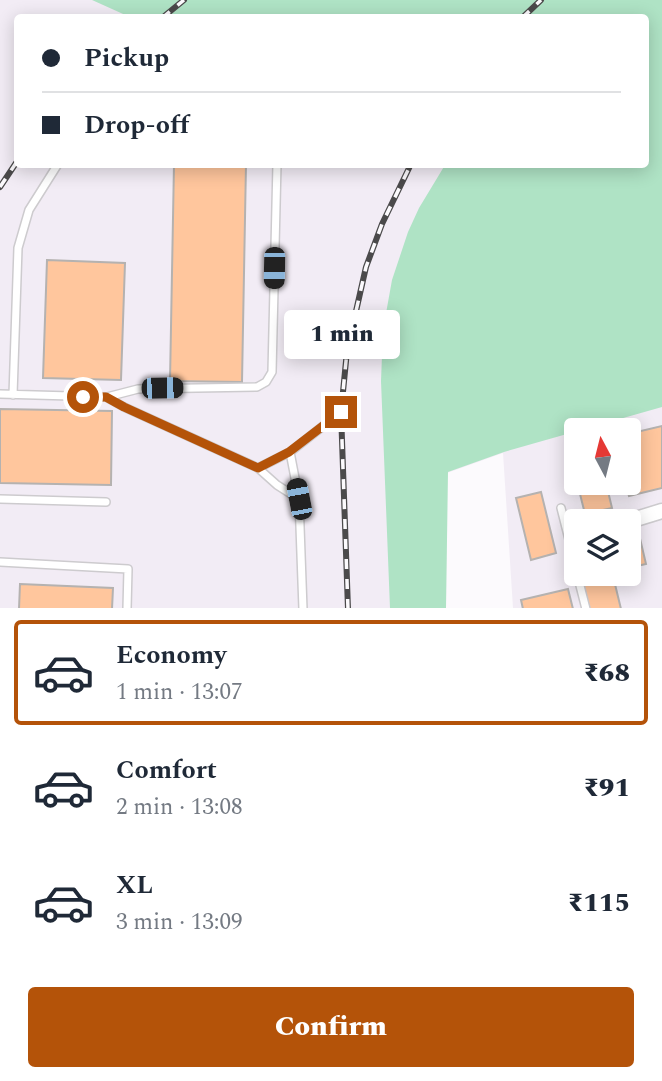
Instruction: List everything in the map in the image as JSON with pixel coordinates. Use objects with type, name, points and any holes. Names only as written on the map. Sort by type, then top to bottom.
[{"type":"street","points":[[641,517],[662,511]]},
{"type":"lane","points":[[13,395],[18,248],[29,210],[55,168]]},
{"type":"lane","points":[[0,394],[106,397],[138,389],[257,387],[266,382],[272,372],[277,168]]},
{"type":"lane","points":[[106,397],[258,468],[277,485],[299,499]]},
{"type":"lane","points":[[258,468],[289,452],[341,412]]},
{"type":"lane","points":[[289,452],[299,499],[303,608]]},
{"type":"lane","points":[[0,499],[106,502]]},
{"type":"lane","points":[[561,508],[564,520]]},
{"type":"lane","points":[[0,562],[128,569],[127,608]]},
{"type":"lane","points":[[580,586],[586,608]]},
{"type":"shaded area","points":[[0,0],[662,0],[662,608],[513,608],[503,453],[447,473],[446,608],[0,608]]},
{"type":"green space","points":[[92,0],[662,0],[662,407],[623,418],[564,418],[564,435],[448,472],[446,608],[390,608],[381,381],[383,330],[392,280],[408,232],[443,168],[649,168],[649,14],[123,14]]},
{"type":"building","points":[[174,168],[246,168],[242,382],[170,381]]},
{"type":"building","points":[[47,260],[125,263],[121,380],[43,378]]},
{"type":"building","points":[[0,409],[112,411],[111,485],[0,483]]},
{"type":"building","points":[[662,426],[662,488],[641,493],[641,431]]},
{"type":"building","points":[[541,492],[556,553],[531,560],[516,498]]},
{"type":"building","points":[[580,495],[609,495],[612,508],[584,509]]},
{"type":"building","points":[[641,543],[646,564],[641,565]]},
{"type":"building","points":[[20,584],[113,588],[112,608],[19,608]]},
{"type":"building","points":[[582,586],[615,586],[621,608],[588,608]]},
{"type":"building","points":[[568,589],[573,608],[523,608],[521,600]]},
{"type":"railway","points":[[167,14],[184,0]]},
{"type":"railway","points":[[526,14],[541,0]]},
{"type":"railway","points":[[0,187],[14,166]]},
{"type":"railway","points":[[348,608],[341,412],[347,351],[366,267],[382,224],[409,168]]},
{"type":"route","points":[[83,397],[106,397],[258,468],[289,452],[341,412]]}]
